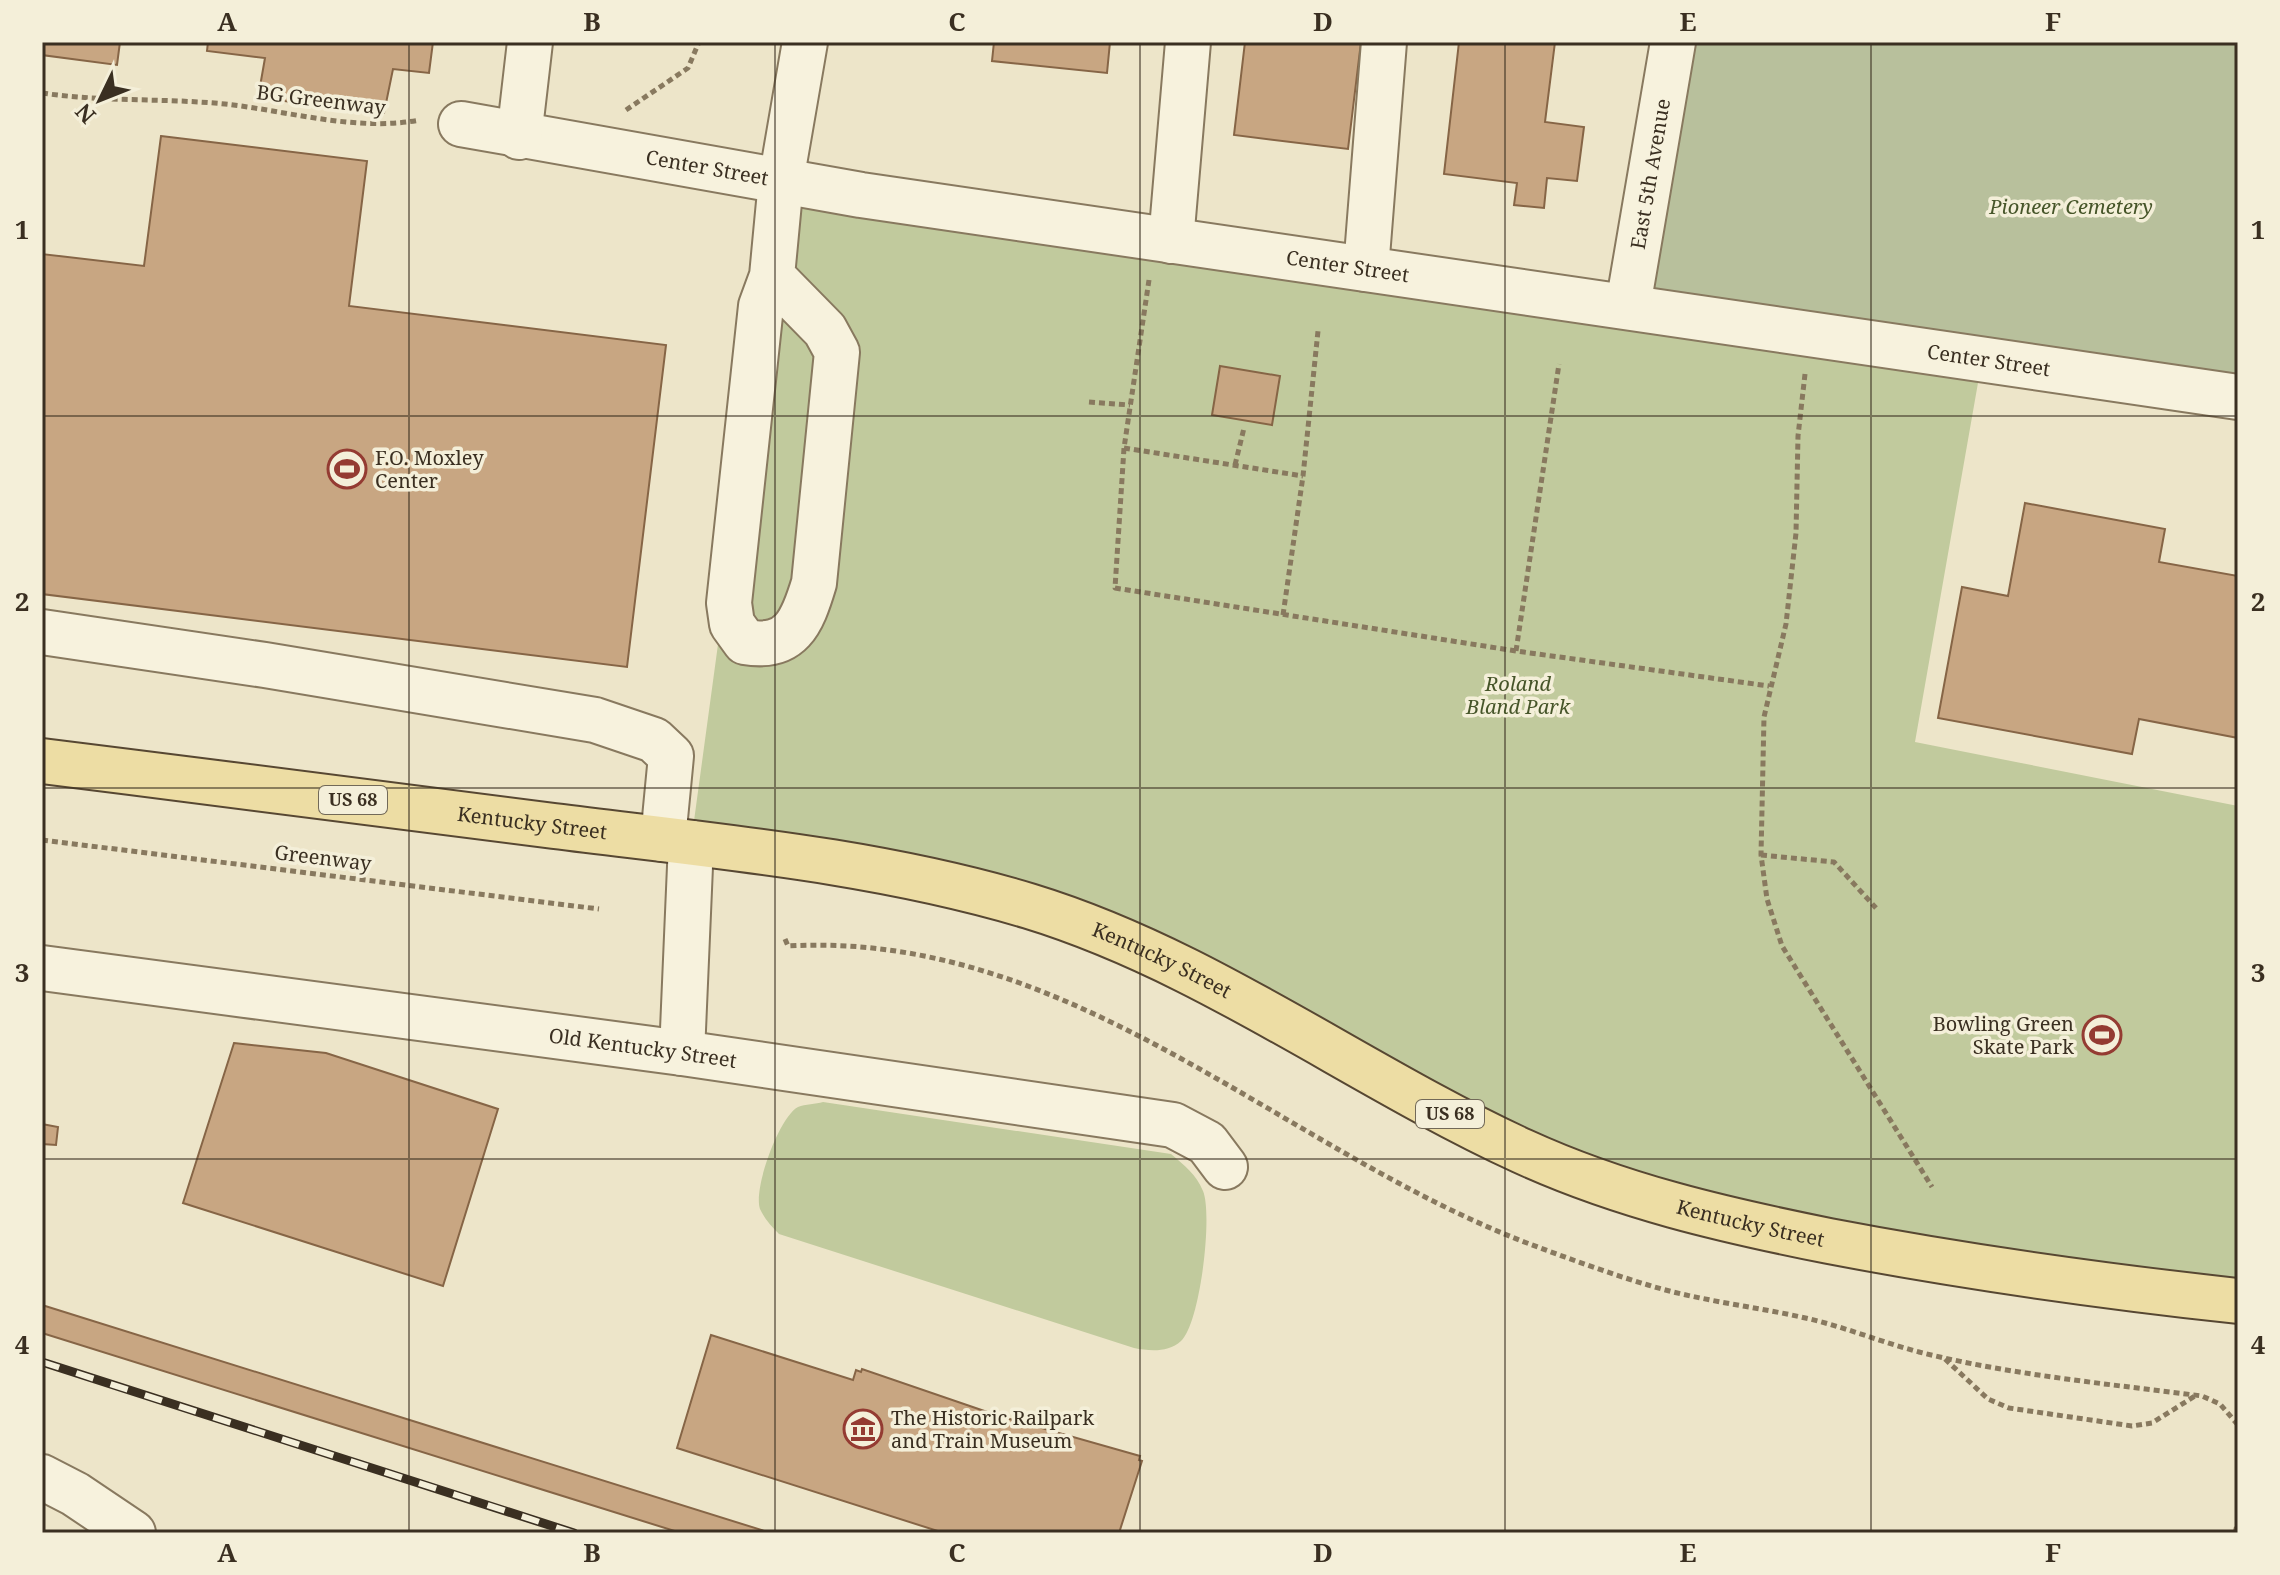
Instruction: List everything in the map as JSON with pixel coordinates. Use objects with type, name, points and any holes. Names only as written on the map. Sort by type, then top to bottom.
[{"type":"main road","name":"Kentucky Street","points":[[42,761],[677,841],[910,876],[1016,903],[1095,929],[1206,980],[1522,1151],[1627,1193],[1678,1208],[1894,1254],[2238,1301]]},
{"type":"street","points":[[519,137],[530,42]]},
{"type":"street","points":[[772,276],[825,330],[837,352],[814,583],[807,607],[789,635],[769,646],[745,642],[732,624],[729,603],[761,306],[772,276],[781,181],[805,42]]},
{"type":"street","points":[[1163,240],[1188,42]]},
{"type":"street","points":[[1366,269],[1384,42]]},
{"type":"street","name":"East 5th Avenue","points":[[1628,306],[1673,42]]},
{"type":"street","name":"Center Street","points":[[446,118],[519,137],[781,181],[2238,397]]},
{"type":"street","points":[[42,632],[595,720],[654,740],[671,756],[677,841],[682,1053]]},
{"type":"street","name":"Old Kentucky Street","points":[[42,968],[682,1053],[1173,1125],[1207,1143],[1225,1167]]},
{"type":"street","points":[[42,1477],[75,1494],[133,1533]]},
{"type":"path","points":[[621,112],[688,68],[699,42]]},
{"type":"path","name":"BG Greenway","points":[[42,93],[227,105],[387,126],[446,118]]},
{"type":"path","points":[[1163,240],[1124,448],[1115,588],[1516,651],[1769,686]]},
{"type":"path","points":[[1283,615],[1303,476],[1318,331]]},
{"type":"path","points":[[1809,335],[1798,436],[1796,533],[1786,624],[1764,717],[1761,855],[1767,899],[1782,946],[1932,1187]]},
{"type":"path","points":[[1516,651],[1559,364]]},
{"type":"path","points":[[1089,402],[1130,405]]},
{"type":"path","points":[[1235,465],[1244,428]]},
{"type":"path","points":[[1124,448],[1303,476]]},
{"type":"path","name":"Greenway","points":[[42,840],[599,909]]},
{"type":"path","points":[[1761,855],[1834,862],[1876,908]]},
{"type":"path","points":[[1942,1357],[1988,1399],[2009,1408],[2132,1426],[2162,1419],[2196,1395]]},
{"type":"path","points":[[2235,1533],[2238,1521]]},
{"type":"green space","name":"Pioneer Cemetery","points":[[1667,42],[2238,42],[2238,401],[1628,306]]},
{"type":"green space","name":"Roland Bland Park","points":[[781,181],[1982,360],[1915,742],[2238,806],[2238,1302],[1678,1208],[1030,907],[691,843]]},
{"type":"green space","points":[[823,1102],[1171,1154],[1197,1180],[1206,1204],[1203,1269],[1188,1331],[1181,1341],[1170,1348],[1134,1348],[779,1234],[760,1209],[760,1186],[769,1154],[791,1113],[798,1107]]},
{"type":"building","points":[[42,42],[120,42],[117,65],[42,55]]},
{"type":"building","points":[[208,42],[433,42],[429,73],[393,69],[384,113],[258,98],[265,58],[207,51]]},
{"type":"building","points":[[994,42],[1110,42],[1107,73],[992,61]]},
{"type":"building","points":[[1245,42],[1361,42],[1348,149],[1234,135]]},
{"type":"building","points":[[1459,42],[1555,42],[1545,122],[1584,127],[1577,181],[1547,178],[1544,208],[1514,205],[1517,183],[1444,174]]},
{"type":"building","name":"F.O. Moxley Center","points":[[161,136],[367,161],[349,306],[666,345],[627,667],[42,594],[42,254],[144,266]]},
{"type":"building","points":[[1220,366],[1280,376],[1272,425],[1212,415]]},
{"type":"building","points":[[2025,503],[2165,529],[2159,562],[2238,576],[2238,738],[2139,719],[2132,754],[1938,718],[1962,587],[2008,596]]},
{"type":"building","points":[[234,1043],[326,1053],[498,1109],[443,1286],[183,1203]]},
{"type":"building","points":[[42,1124],[58,1127],[56,1145],[42,1144]]},
{"type":"building","points":[[42,1305],[771,1533],[681,1533],[42,1333]]},
{"type":"building","name":"The Historic Railpark and Train Museum","points":[[711,1335],[853,1380],[856,1370],[861,1372],[862,1369],[999,1416],[1140,1456],[1139,1460],[1142,1461],[1119,1533],[944,1533],[677,1448]]},
{"type":"railway","points":[[42,1362],[574,1533]]},
{"type":"place","name":"F.O. Moxley Center","points":[[347,469]]},
{"type":"place","name":"Bowling Green Skate Park","points":[[2102,1035]]},
{"type":"place","name":"The Historic Railpark and Train Museum","points":[[863,1429]]}]
